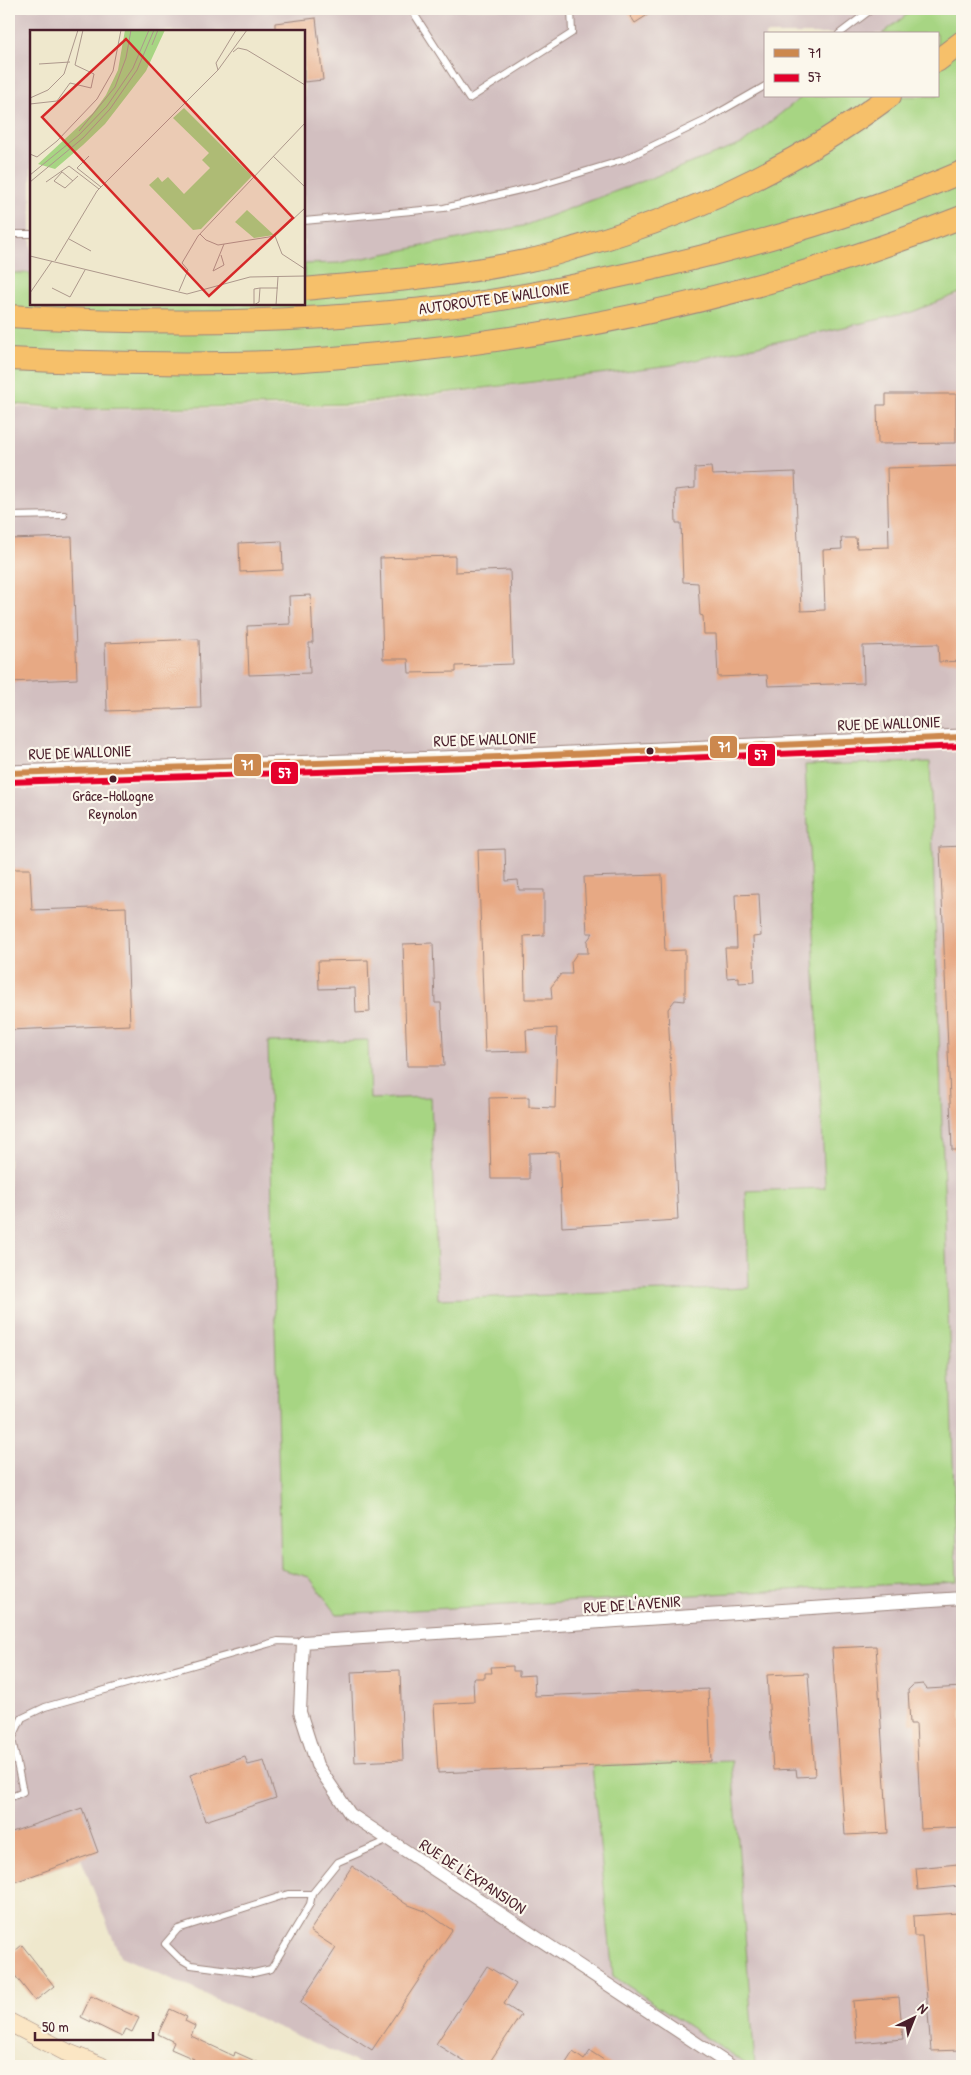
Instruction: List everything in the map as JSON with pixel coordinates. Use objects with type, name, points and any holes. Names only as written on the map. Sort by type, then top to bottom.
[{"type":"highway","points":[[938,60],[962,42]]},
{"type":"highway","points":[[305,289],[396,280],[530,260],[630,232],[696,206],[769,172],[862,117],[887,98]]},
{"type":"highway","name":"AUTOROUTE DE WALLONIE","points":[[9,316],[126,320],[272,321],[461,305],[564,288],[649,270],[744,246],[843,218],[962,172]]},
{"type":"highway","points":[[9,359],[131,364],[275,362],[468,344],[579,327],[660,310],[761,285],[857,255],[957,220]]},
{"type":"highway","points":[[32,317],[50,305]]},
{"type":"main road","points":[[9,2022],[66,2052],[100,2066]]},
{"type":"street","name":"RUE DE WALLONIE","points":[[9,773],[490,757],[962,737]]},
{"type":"street","name":"RUE DE L'AVENIR","points":[[303,1642],[962,1598]]},
{"type":"street","name":"RUE DE L'EXPANSION","points":[[303,1642],[300,1712],[317,1765],[350,1814],[731,2066]]},
{"type":"lane","points":[[411,9],[469,99],[572,33],[570,9]]},
{"type":"lane","points":[[842,32],[872,9]]},
{"type":"lane","points":[[305,221],[444,208],[537,186],[622,160],[704,121],[764,87]]},
{"type":"lane","points":[[9,234],[30,234]]},
{"type":"lane","points":[[9,516],[64,515]]},
{"type":"lane","points":[[9,1798],[23,1792],[12,1739],[22,1718],[44,1707],[278,1641],[303,1642]]},
{"type":"lane","points":[[312,1894],[288,1894],[178,1929],[165,1944],[179,1958],[191,1965],[254,1973],[270,1969],[310,1904],[312,1894],[338,1862],[389,1840]]},
{"type":"shaded area","points":[[9,9],[914,9],[885,32],[764,32],[764,98],[800,98],[742,144],[523,226],[339,263],[305,264],[305,30],[30,30],[30,273],[9,273]]},
{"type":"shaded area","points":[[962,293],[962,2066],[365,2066],[120,1956],[81,1859],[9,1884],[9,406],[87,410],[354,406],[672,365],[912,312]]},
{"type":"green space","points":[[914,9],[962,9],[962,292],[912,312],[672,365],[354,404],[86,409],[9,404],[9,273],[30,273],[30,305],[305,305],[305,264],[339,263],[523,226],[742,144],[800,98],[938,98],[938,32],[885,32]]},
{"type":"green space","points":[[930,762],[957,1581],[337,1614],[309,1577],[281,1569],[268,1042],[368,1040],[370,1099],[431,1097],[438,1299],[749,1288],[746,1191],[825,1188],[805,765]]},
{"type":"green space","points":[[732,1761],[755,2066],[749,2066],[613,1976],[592,1766]]},
{"type":"building","points":[[626,9],[657,9],[635,23]]},
{"type":"building","points":[[316,18],[323,80],[305,82],[305,30],[275,30],[275,23]]},
{"type":"building","points":[[886,394],[956,394],[956,443],[878,444],[877,405],[886,405]]},
{"type":"building","points":[[962,466],[962,661],[939,662],[938,644],[863,646],[864,683],[768,686],[767,675],[718,677],[716,634],[704,634],[703,616],[700,615],[698,583],[683,582],[681,523],[676,523],[675,490],[695,488],[695,468],[711,467],[712,475],[795,472],[801,611],[825,610],[823,550],[842,549],[841,538],[856,538],[857,548],[889,547],[887,468]]},
{"type":"building","points":[[72,537],[77,679],[9,682],[9,539]]},
{"type":"building","points":[[282,541],[283,570],[240,572],[239,543]]},
{"type":"building","points":[[455,556],[455,572],[510,570],[513,664],[456,666],[456,672],[409,673],[408,659],[383,659],[380,558]]},
{"type":"building","points":[[311,595],[313,643],[309,643],[310,673],[249,675],[247,626],[290,624],[289,596]]},
{"type":"building","points":[[199,639],[201,708],[107,711],[105,643]]},
{"type":"building","points":[[962,846],[962,1150],[952,1150],[940,847]]},
{"type":"building","points":[[505,849],[506,881],[518,880],[519,890],[544,890],[544,935],[524,936],[525,999],[552,999],[551,987],[561,974],[572,974],[571,962],[577,953],[588,953],[587,941],[593,933],[587,933],[584,877],[662,875],[665,951],[685,950],[685,1001],[675,1000],[668,1009],[678,1220],[562,1227],[559,1152],[529,1153],[529,1179],[491,1179],[489,1098],[529,1097],[529,1107],[555,1108],[557,1028],[526,1030],[527,1051],[485,1052],[478,850]]},
{"type":"building","points":[[9,869],[30,869],[32,910],[126,907],[130,1025],[9,1030]]},
{"type":"building","points":[[759,894],[761,936],[753,937],[755,982],[739,983],[739,977],[727,978],[725,948],[737,948],[735,895]]},
{"type":"building","points":[[433,943],[435,1003],[441,1003],[444,1066],[407,1066],[403,944]]},
{"type":"building","points":[[368,960],[370,1012],[356,1013],[355,988],[319,989],[318,961]]},
{"type":"building","points":[[876,1646],[888,1833],[845,1835],[832,1648]]},
{"type":"building","points":[[513,1666],[513,1671],[519,1671],[519,1676],[534,1675],[535,1696],[708,1689],[711,1761],[438,1773],[434,1704],[474,1702],[473,1678],[485,1678],[485,1673],[492,1673],[491,1667]]},
{"type":"building","points":[[400,1670],[403,1760],[355,1762],[351,1672]]},
{"type":"building","points":[[808,1673],[815,1776],[797,1777],[796,1769],[773,1770],[767,1675]]},
{"type":"building","points":[[923,1684],[927,1689],[962,1687],[962,1827],[921,1829],[916,1724],[910,1724],[908,1690],[913,1685]]},
{"type":"building","points":[[245,1757],[248,1765],[264,1761],[276,1798],[205,1821],[190,1775]]},
{"type":"building","points":[[82,1808],[98,1852],[9,1884],[9,1833]]},
{"type":"building","points":[[958,1864],[960,1886],[918,1890],[916,1868]]},
{"type":"building","points":[[352,1866],[406,1904],[425,1911],[452,1930],[372,2050],[300,2003],[336,1948],[310,1931]]},
{"type":"building","points":[[959,1913],[962,1946],[962,2050],[931,2051],[922,1936],[914,1936],[913,1916]]},
{"type":"building","points":[[22,1945],[54,1986],[35,2001],[9,1968],[9,1956]]},
{"type":"building","points":[[487,1966],[516,1984],[504,2004],[521,2015],[487,2066],[471,2066],[436,2044]]},
{"type":"building","points":[[91,1996],[139,2018],[132,2032],[126,2029],[122,2037],[81,2017]]},
{"type":"building","points":[[899,1997],[903,2039],[857,2043],[853,2001]]},
{"type":"building","points":[[170,2009],[187,2017],[185,2021],[195,2026],[191,2036],[234,2056],[235,2052],[266,2066],[191,2066],[194,2059],[171,2049],[174,2042],[158,2034]]},
{"type":"building","points":[[590,2051],[613,2066],[564,2066],[573,2052],[584,2060]]},
{"type":"transit line","name":"71","points":[[9,773],[500,757],[962,737]]},
{"type":"transit line","name":"57","points":[[9,782],[500,766],[962,746]]},
{"type":"place","name":"Grâce-Hollogne Reynolon","points":[[113,779]]}]
